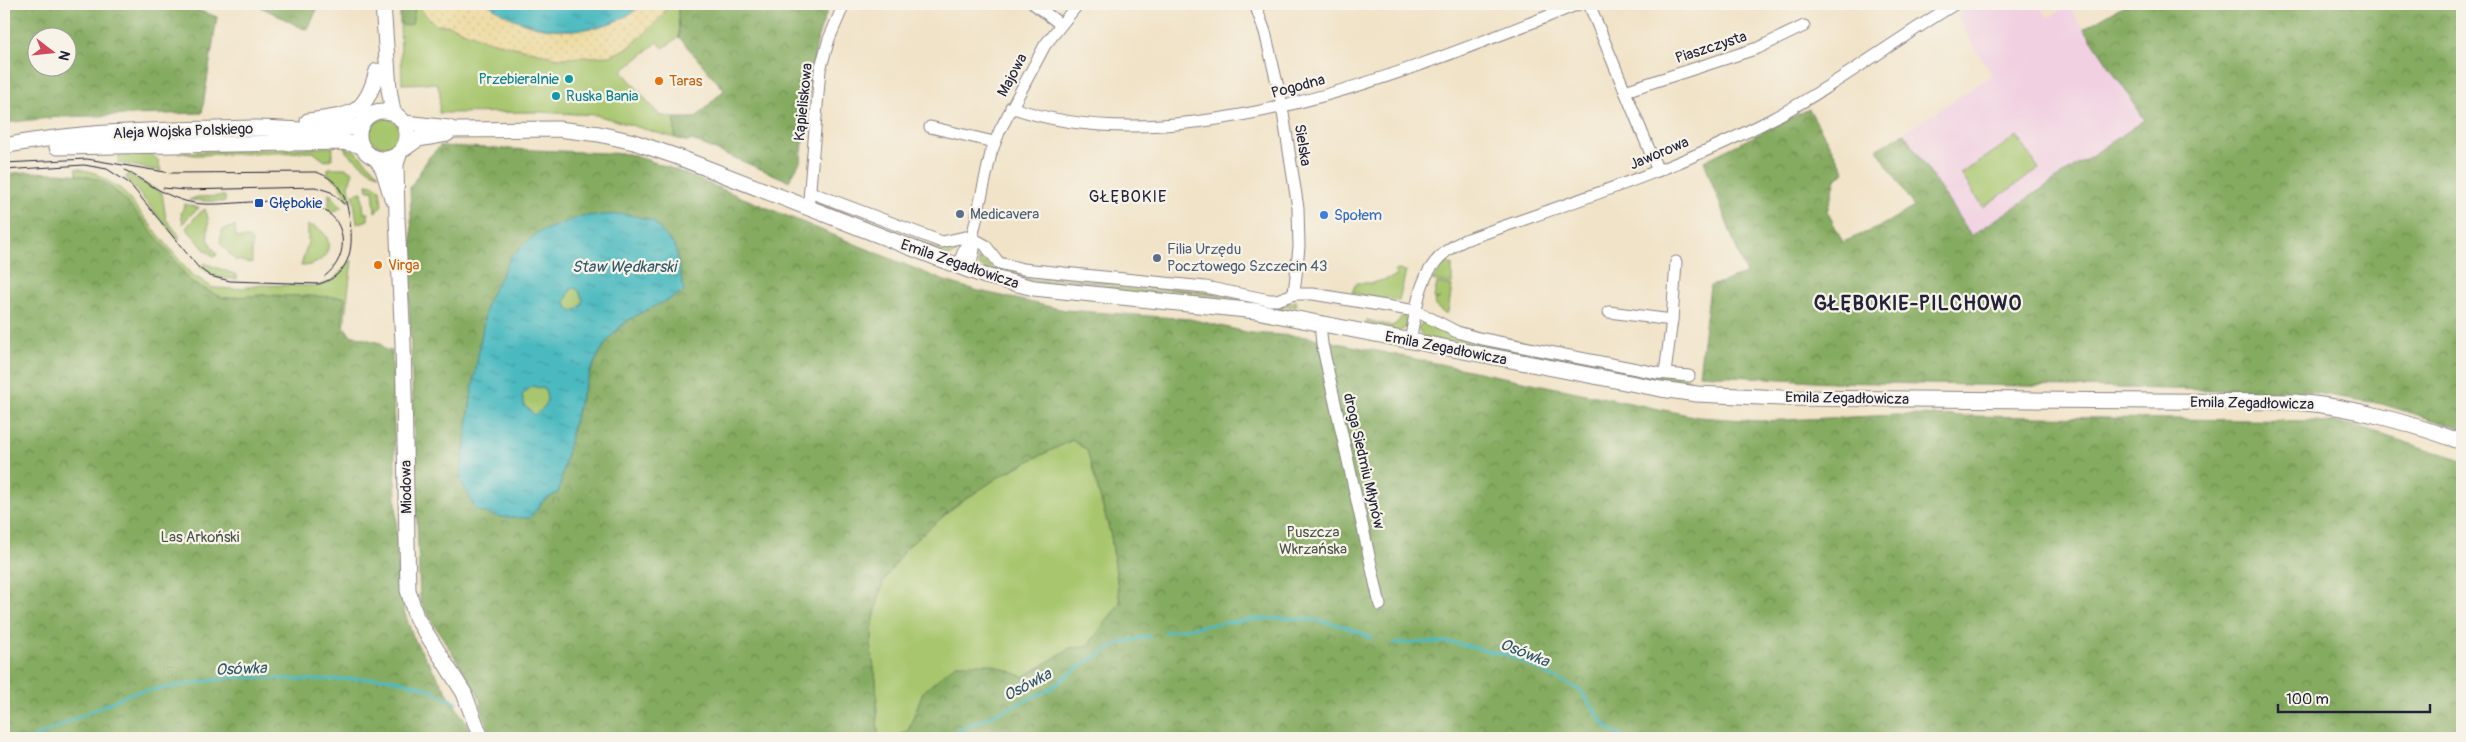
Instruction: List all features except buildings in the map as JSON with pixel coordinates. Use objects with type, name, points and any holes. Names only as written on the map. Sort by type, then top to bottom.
[{"type":"main road","points":[[376,112],[382,4]]},
{"type":"main road","points":[[382,4],[389,89],[393,112],[405,124],[407,132],[402,152],[389,159],[376,158],[360,145],[358,136],[362,124],[376,112],[393,112]]},
{"type":"main road","points":[[257,128],[352,113],[370,96],[377,71]]},
{"type":"main road","name":"Aleja Wojska Polskiego","points":[[4,147],[76,136],[257,128],[336,129],[352,128],[362,124]]},
{"type":"main road","name":"Emila Zegadłowicza","points":[[405,124],[453,130],[544,128],[612,137],[665,152],[808,199],[964,268],[1034,288],[1220,306],[1320,323],[1606,380],[1697,394],[1781,398],[2295,402],[2382,415],[2462,442]]},
{"type":"main road","name":"Emila Zegadłowicza","points":[[402,152],[418,139],[449,134],[453,130]]},
{"type":"main road","name":"Aleja Wojska Polskiego","points":[[4,147],[343,142],[360,145]]},
{"type":"main road","name":"Miodowa","points":[[402,152],[396,164],[404,367],[408,590],[416,617],[464,693],[481,738]]},
{"type":"main road","name":"Miodowa","points":[[376,158],[384,169],[398,218]]},
{"type":"street","points":[[1034,4],[1060,24]]},
{"type":"street","name":"Majowa","points":[[964,268],[974,250],[972,238],[994,142],[1045,45],[1078,4]]},
{"type":"street","name":"Sielska","points":[[1255,4],[1265,32],[1282,106],[1299,220],[1299,247],[1294,294]]},
{"type":"street","name":"Pogodna","points":[[1011,107],[1057,119],[1125,125],[1216,118],[1282,106],[1400,72],[1579,4]]},
{"type":"street","points":[[1590,4],[1658,171]]},
{"type":"street","name":"Jaworowa","points":[[1410,341],[1425,276],[1437,259],[1450,248],[1658,171],[1732,138],[1789,110],[1955,4]]},
{"type":"street","name":"Kąpieliskowa","points":[[808,199],[820,70],[829,39],[843,6]]},
{"type":"street","name":"Piaszczysta","points":[[1625,91],[1758,48],[1804,26]]},
{"type":"street","points":[[930,127],[994,142]]},
{"type":"street","points":[[808,199],[942,242],[964,237],[972,238],[985,245],[999,262],[1023,269],[1205,287],[1269,300],[1279,300],[1294,294],[1313,294],[1424,314],[1457,332],[1472,337],[1665,374],[1688,376]]},
{"type":"street","points":[[1665,374],[1672,320],[1676,262]]},
{"type":"street","points":[[1609,312],[1672,320]]},
{"type":"street","name":"droga Siedmiu Młynów","points":[[1320,323],[1322,344],[1380,605]]},
{"type":"shaded area","points":[[1976,4],[2038,4],[2048,18],[2068,5],[2145,120],[1971,236],[1904,133],[1992,75],[1956,16]]},
{"type":"green space","points":[[4,4],[192,4],[191,8],[217,17],[202,113],[59,117],[4,123]]},
{"type":"green space","points":[[255,4],[319,4],[309,28],[304,29]]},
{"type":"green space","points":[[400,4],[416,4],[412,24],[403,26],[400,22]]},
{"type":"green space","points":[[416,4],[419,4],[420,9],[436,25],[448,25],[483,39],[558,58],[610,56],[628,48],[663,15],[668,4],[678,4],[679,37],[663,48],[658,42],[622,71],[659,115],[675,118],[675,138],[596,115],[539,112],[439,113],[440,93],[437,83],[402,84],[400,22],[403,26]]},
{"type":"green space","points":[[678,4],[830,4],[818,36],[810,83],[801,160],[789,181],[692,140],[688,142],[675,138],[675,118],[695,118],[724,90],[679,37]]},
{"type":"green space","points":[[2126,4],[2462,4],[2462,429],[2382,404],[2309,392],[1830,382],[1699,374],[1710,286],[1746,274],[1704,161],[1809,109],[1845,172],[1837,177],[1827,211],[1843,242],[1877,228],[1914,207],[1877,149],[1904,133],[1971,236],[2145,120],[2084,28]]},
{"type":"green space","points":[[384,118],[395,122],[398,127],[399,133],[393,144],[389,146],[381,146],[365,133],[370,125]]},
{"type":"green space","points":[[2017,136],[2039,169],[1983,207],[1961,174]]},
{"type":"green space","name":"Puszcza Wkrzańska","points":[[440,146],[629,154],[668,167],[945,281],[975,290],[1065,310],[1190,319],[1251,333],[1308,337],[1698,417],[1760,421],[1896,415],[2315,421],[2351,425],[2462,460],[2462,738],[1045,738],[1045,734],[1021,738],[894,738],[908,731],[923,692],[956,664],[991,664],[1024,677],[1070,648],[1087,647],[1120,603],[1111,536],[1087,450],[1072,440],[1003,474],[954,507],[905,549],[883,582],[873,622],[871,650],[876,680],[878,738],[490,738],[478,694],[420,602],[408,270],[413,270],[410,188],[429,157]],"holes":[[[627,214],[675,247],[684,291],[634,316],[620,327],[606,343],[595,361],[586,382],[558,493],[544,500],[460,479],[472,392]]]},
{"type":"green space","points":[[333,147],[332,159],[325,161],[313,152],[195,155],[178,152]]},
{"type":"green space","points":[[345,147],[355,151],[379,174],[370,171],[346,152]]},
{"type":"green space","points":[[149,151],[158,160],[161,171],[118,163],[120,153]]},
{"type":"green space","points":[[76,168],[95,173],[121,189],[190,273],[213,288],[233,289],[263,285],[317,286],[332,281],[352,260],[344,326],[342,323],[344,297],[262,295],[223,298],[192,283],[117,192],[100,181],[77,175]]},
{"type":"green space","points":[[328,168],[345,168],[353,172],[349,184],[351,201],[348,201],[339,183],[328,174]]},
{"type":"green space","name":"Las Arkoński","points":[[26,172],[63,173],[81,176],[99,180],[109,186],[134,210],[192,283],[223,298],[262,295],[345,297],[342,323],[350,335],[380,343],[385,350],[392,351],[398,576],[404,611],[414,639],[471,731],[472,738],[4,738],[4,174]]},
{"type":"green space","points":[[128,174],[162,193],[166,219],[179,235],[179,241],[126,178]]},
{"type":"green space","points":[[367,184],[374,185],[380,189],[382,205],[375,212],[373,190],[368,190]]},
{"type":"green space","points":[[362,192],[364,213],[368,213],[368,220],[357,224],[353,194]]},
{"type":"green space","points":[[329,193],[342,207],[332,213],[329,211]]},
{"type":"green space","points":[[225,196],[225,202],[189,200],[197,197]]},
{"type":"green space","points":[[816,201],[936,248],[958,251],[950,256],[816,204]]},
{"type":"green space","points":[[185,204],[199,208],[183,224],[181,213]]},
{"type":"green space","points":[[205,209],[209,241],[217,254],[215,257],[206,251],[186,228]]},
{"type":"green space","points":[[308,225],[318,228],[324,234],[328,241],[328,248],[320,260],[301,266],[308,242]]},
{"type":"green space","points":[[235,226],[236,238],[249,238],[252,241],[252,263],[235,260],[220,243],[222,230]]},
{"type":"green space","points":[[984,252],[1038,276],[1200,291],[1269,303],[1296,301],[1296,307],[1200,293],[1017,274],[998,268],[979,255]]},
{"type":"green space","points":[[977,258],[996,270],[1017,277],[1199,296],[1296,310],[1296,313],[1196,298],[1050,286],[986,270],[979,265]]},
{"type":"green space","points":[[1448,260],[1447,263],[1452,265],[1452,284],[1432,280]]},
{"type":"green space","points":[[204,263],[237,275],[237,279],[218,278],[200,267]]},
{"type":"green space","points":[[1398,270],[1406,271],[1399,301],[1352,293],[1356,283],[1373,283],[1397,276],[1394,272]]},
{"type":"green space","points":[[1437,283],[1452,286],[1448,312],[1445,314],[1435,306],[1434,300],[1440,299],[1434,298]]},
{"type":"green space","points":[[575,288],[579,291],[583,300],[581,306],[573,312],[569,310],[565,302],[571,289]]},
{"type":"green space","points":[[1403,314],[1409,323],[1400,331],[1389,331],[1366,322],[1367,320],[1392,326],[1398,322]]},
{"type":"green space","points":[[1424,320],[1689,379],[1692,389],[1423,337],[1418,328]]},
{"type":"green space","points":[[532,386],[545,389],[547,397],[544,407],[535,416],[525,406],[522,395]]},
{"type":"green space","points":[[1072,440],[1087,450],[1111,536],[1120,603],[1087,647],[1070,648],[1024,677],[991,664],[923,692],[908,731],[894,738],[878,738],[876,680],[871,650],[873,622],[883,582],[905,549],[954,507],[1003,474]]},
{"type":"sand","points":[[483,3],[524,23],[544,28],[574,30],[604,25],[632,13],[643,4],[668,4],[663,15],[628,48],[610,56],[558,58],[483,39],[448,25],[436,25],[420,9],[419,4]]},
{"type":"water","points":[[488,4],[643,4],[626,16],[607,24],[587,29],[566,30],[524,23],[505,15]]},
{"type":"water","name":"Staw Wędkarski","points":[[627,214],[653,221],[675,247],[684,291],[627,321],[606,342],[595,361],[579,404],[558,493],[544,500],[530,518],[499,517],[476,510],[460,479],[487,302],[511,257],[537,233],[582,216]],"holes":[[[575,288],[579,291],[583,300],[581,306],[573,312],[569,310],[565,301],[571,289]],[[532,386],[545,389],[547,397],[544,407],[535,415],[525,406],[522,395]]]},
{"type":"waterway","name":"Osówka","points":[[1165,632],[1270,618],[1322,621],[1347,628],[1371,638]]},
{"type":"waterway","name":"Osówka","points":[[941,738],[1049,690],[1081,665],[1120,643],[1149,636]]},
{"type":"waterway","name":"Osówka","points":[[1393,643],[1450,642],[1510,656],[1580,690],[1606,726],[1624,738]]},
{"type":"waterway","name":"Osówka","points":[[33,738],[131,693],[235,677],[313,680],[387,678],[427,688],[456,703]]},
{"type":"waterway","name":"Osówka","points":[[498,736],[502,738]]},
{"type":"tram line","points":[[4,163],[87,159],[171,173],[316,172],[337,185],[345,198],[351,232],[350,252],[343,268],[329,280],[319,284],[230,281],[210,276],[198,267],[129,183],[107,169],[84,165],[4,170]]},
{"type":"tram line","points":[[125,170],[167,194],[194,203],[279,201],[301,203],[320,208],[334,219],[342,236],[342,248],[339,258],[325,276]]},
{"type":"tram line","points":[[163,188],[184,190],[315,187],[331,192],[344,204]]},
{"type":"place","name":"Przebieralnie","points":[[569,79]]},
{"type":"place","name":"Taras","points":[[659,81]]},
{"type":"place","name":"Ruska Bania","points":[[556,96]]},
{"type":"place","name":"Głębokie","points":[[259,203]]},
{"type":"place","name":"Medicavera","points":[[960,214]]},
{"type":"place","name":"Społem","points":[[1324,215]]},
{"type":"place","name":"Filia Urzędu Pocztowego Szczecin 43","points":[[1157,258]]},
{"type":"place","name":"Virga","points":[[378,265]]},
{"type":"district","name":"GŁĘBOKIE","points":[[1128,196]]},
{"type":"district","name":"GŁĘBOKIE-PILCHOWO","points":[[1918,303]]}]
